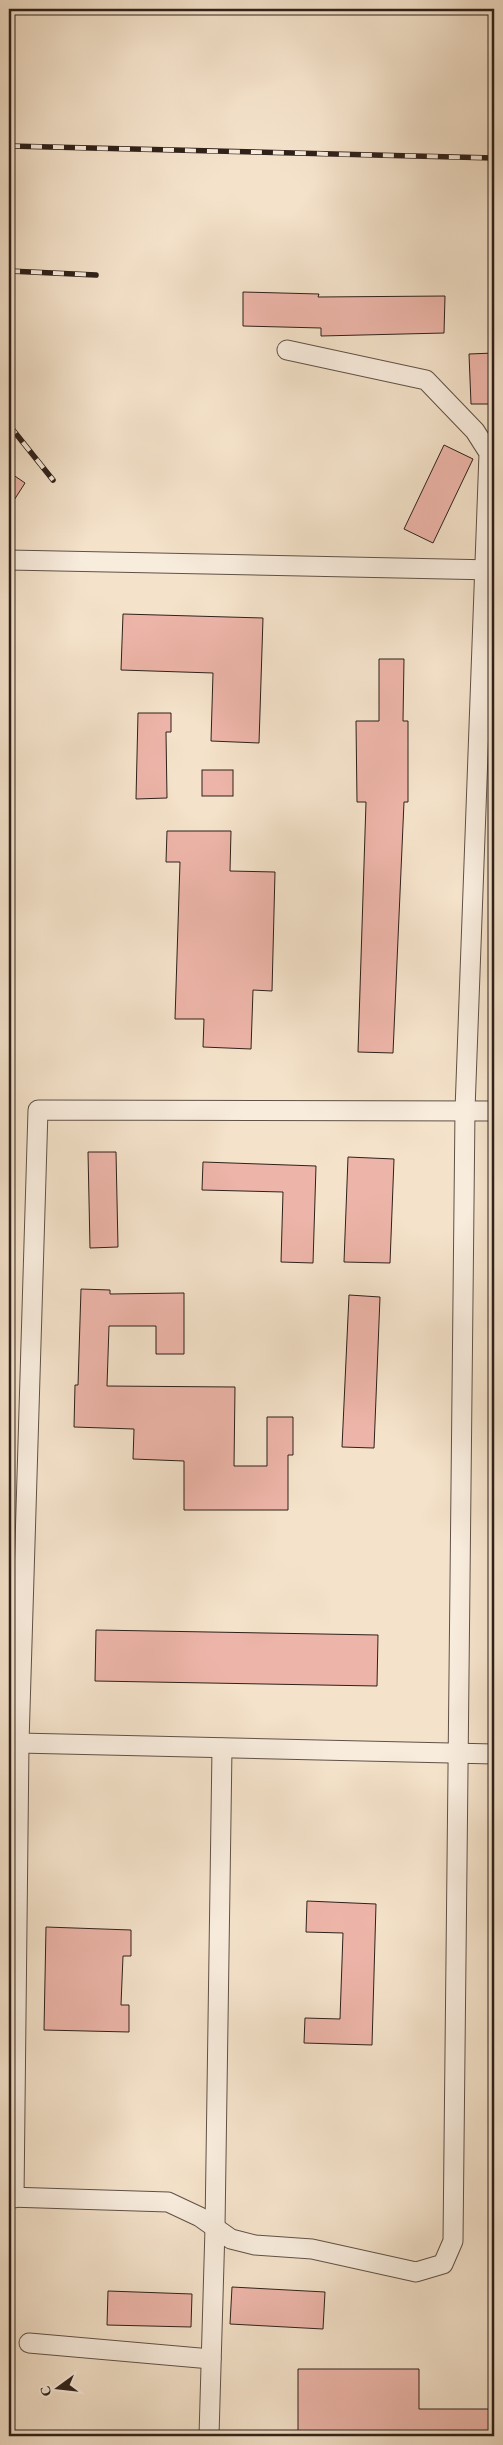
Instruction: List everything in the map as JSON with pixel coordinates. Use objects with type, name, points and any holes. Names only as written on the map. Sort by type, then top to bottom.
[{"type":"lane","points":[[287,350],[426,380],[475,431],[489,453],[490,570],[465,1110],[453,2241],[443,2264],[416,2272],[312,2249],[255,2246],[231,2239],[200,2217],[168,2202],[11,2198],[14,1743],[38,1110],[465,1110],[494,1111]]},
{"type":"lane","points":[[9,560],[490,570]]},
{"type":"lane","points":[[14,1743],[494,1754]]},
{"type":"lane","points":[[209,2436],[215,2228],[222,1748]]},
{"type":"lane","points":[[29,2343],[211,2359]]},
{"type":"building","points":[[243,292],[319,294],[318,297],[445,296],[444,333],[321,336],[321,328],[243,326]]},
{"type":"building","points":[[494,353],[494,404],[471,404],[469,354]]},
{"type":"building","points":[[444,445],[473,459],[433,543],[404,529]]},
{"type":"building","points":[[9,472],[25,483],[9,508]]},
{"type":"building","points":[[123,614],[263,618],[259,743],[211,741],[213,673],[121,670]]},
{"type":"building","points":[[379,659],[404,659],[403,721],[408,721],[408,802],[404,802],[393,1053],[358,1052],[366,802],[357,802],[356,721],[379,721]]},
{"type":"building","points":[[138,713],[171,713],[171,732],[166,732],[167,798],[136,799]]},
{"type":"building","points":[[202,770],[233,770],[233,796],[202,796]]},
{"type":"building","points":[[167,831],[231,831],[230,871],[275,872],[272,991],[253,990],[251,1049],[203,1047],[204,1019],[175,1019],[180,862],[166,862]]},
{"type":"building","points":[[88,1152],[116,1152],[118,1247],[90,1248]]},
{"type":"building","points":[[348,1157],[394,1159],[390,1263],[344,1262]]},
{"type":"building","points":[[203,1162],[316,1166],[313,1263],[281,1262],[283,1192],[202,1190]]},
{"type":"building","points":[[81,1289],[110,1290],[110,1294],[184,1293],[184,1354],[156,1354],[156,1326],[109,1326],[107,1386],[235,1387],[234,1466],[267,1466],[267,1417],[293,1417],[293,1455],[288,1455],[288,1510],[184,1510],[184,1461],[133,1459],[134,1429],[74,1427],[75,1385],[78,1385]]},
{"type":"building","points":[[349,1295],[380,1297],[374,1448],[342,1447]]},
{"type":"building","points":[[96,1630],[378,1635],[377,1686],[95,1681]]},
{"type":"building","points":[[307,1901],[376,1904],[372,2045],[304,2043],[305,2018],[340,2019],[343,1933],[306,1932]]},
{"type":"building","points":[[46,1927],[131,1930],[131,1956],[123,1956],[121,2005],[129,2005],[129,2032],[44,2030]]},
{"type":"building","points":[[232,2287],[325,2292],[323,2329],[230,2324]]},
{"type":"building","points":[[108,2291],[192,2294],[191,2327],[107,2325]]},
{"type":"building","points":[[298,2369],[419,2369],[419,2409],[494,2409],[494,2436],[298,2436]]},
{"type":"railway","points":[[440,9],[494,10]]},
{"type":"railway","points":[[9,146],[494,158]]},
{"type":"railway","points":[[9,271],[96,275]]},
{"type":"railway","points":[[9,425],[53,480]]}]
